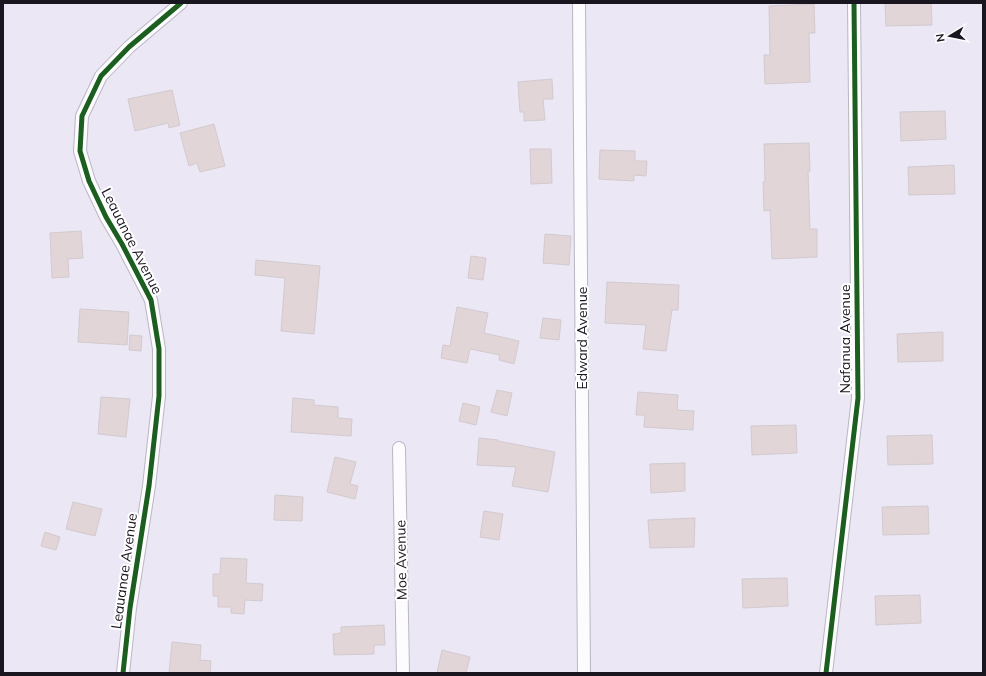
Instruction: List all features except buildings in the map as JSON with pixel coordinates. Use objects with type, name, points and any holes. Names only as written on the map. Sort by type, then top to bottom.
[{"type":"street","name":"Leauanae Avenue","points":[[123,673],[130,608],[150,479],[158,396],[159,348],[151,300],[122,244],[106,218],[89,181],[80,151],[82,116],[101,76],[129,47],[181,3]]},
{"type":"street","name":"Edward Avenue","points":[[579,3],[584,673]]},
{"type":"street","name":"Nafanua Avenue","points":[[826,673],[858,398],[854,3]]},
{"type":"street","name":"Moe Avenue","points":[[399,448],[403,673]]},
{"type":"cycle path","points":[[123,673],[130,608],[149,486],[159,396],[159,349],[151,300],[106,217],[89,181],[80,151],[82,116],[101,76],[129,47],[181,3]]},
{"type":"cycle path","points":[[826,673],[858,398],[854,3]]}]
